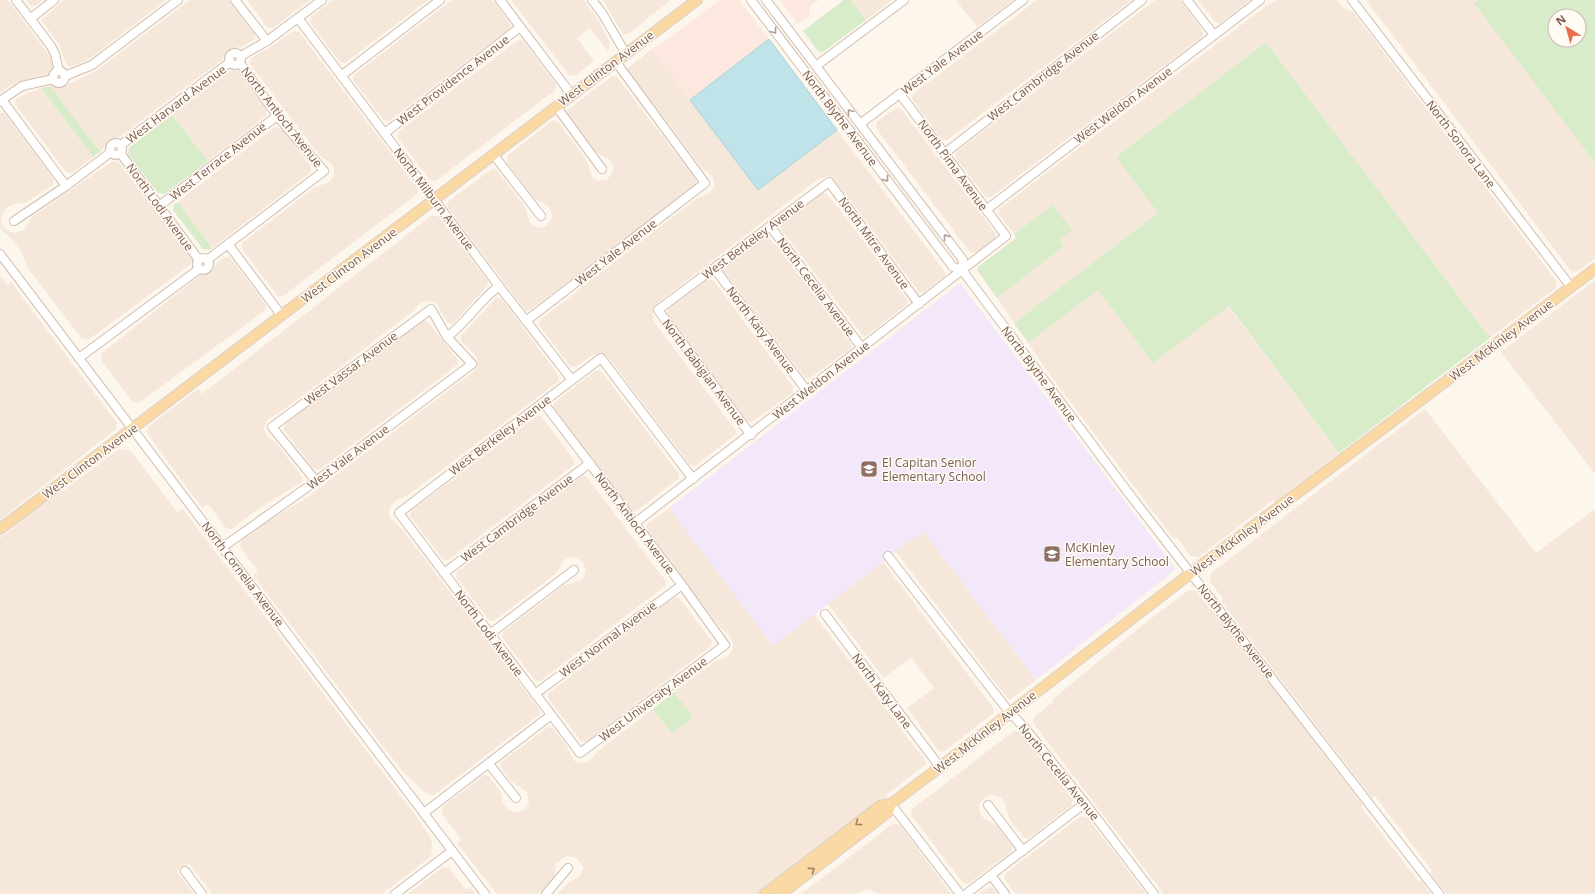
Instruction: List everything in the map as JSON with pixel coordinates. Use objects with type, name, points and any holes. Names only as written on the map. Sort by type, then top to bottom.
[{"type":"main road","name":"West Clinton Avenue","points":[[0,529],[282,316],[571,94],[616,62],[692,1]]},
{"type":"main road","name":"West McKinley Avenue","points":[[765,894],[880,806],[891,804],[1191,573],[1595,269]]},
{"type":"main road","name":"West McKinley Avenue","points":[[781,894],[888,812],[891,804]]},
{"type":"street","points":[[16,0],[55,54],[62,74]]},
{"type":"street","points":[[30,19],[54,0]]},
{"type":"street","points":[[66,186],[1,100],[22,86],[53,79],[55,73],[62,74],[92,65],[178,0]]},
{"type":"street","points":[[235,0],[267,41]]},
{"type":"street","points":[[240,60],[322,0]]},
{"type":"street","points":[[341,76],[440,0]]},
{"type":"street","points":[[500,0],[571,94]]},
{"type":"street","points":[[592,0],[602,13],[626,54]]},
{"type":"street","name":"North Blythe Avenue","points":[[750,0],[953,267],[962,270],[1043,381],[1440,894]]},
{"type":"street","name":"North Blythe Avenue","points":[[766,0],[963,260],[962,270]]},
{"type":"street","points":[[816,66],[904,0]]},
{"type":"street","name":"West Yale Avenue","points":[[860,124],[1023,0]]},
{"type":"street","name":"West Cambridge Avenue","points":[[945,153],[1142,0]]},
{"type":"street","points":[[1187,0],[1214,35]]},
{"type":"street","name":"West Weldon Avenue","points":[[986,210],[1260,0]]},
{"type":"street","name":"North Sonora Lane","points":[[1352,0],[1571,287]]},
{"type":"street","name":"North Milburn Avenue","points":[[298,18],[385,132],[433,199],[572,380]]},
{"type":"street","name":"West Providence Avenue","points":[[385,132],[520,27]]},
{"type":"street","name":"West Harvard Avenue","points":[[121,145],[230,62],[235,65],[240,60]]},
{"type":"street","name":"North Antioch Avenue","points":[[228,244],[324,172],[277,116],[240,60]]},
{"type":"street","name":"West Yale Avenue","points":[[526,321],[705,183],[616,62]]},
{"type":"street","name":"North Pima Avenue","points":[[900,94],[1006,236]]},
{"type":"street","points":[[556,106],[602,169]]},
{"type":"street","name":"West Terrace Avenue","points":[[159,206],[277,116]]},
{"type":"street","points":[[14,221],[66,186],[111,152],[112,145],[117,143],[121,145],[121,154],[115,156],[111,152]]},
{"type":"street","name":"North Lodi Avenue","points":[[121,154],[159,206],[203,260]]},
{"type":"street","points":[[492,154],[541,216]]},
{"type":"street","name":"West Berkeley Avenue","points":[[658,310],[829,182]]},
{"type":"street","name":"North Mitre Avenue","points":[[829,182],[919,304]]},
{"type":"street","name":"North Cecelia Avenue","points":[[770,226],[862,348]]},
{"type":"street","name":"West Weldon Avenue","points":[[635,523],[751,435],[1006,236]]},
{"type":"street","points":[[79,358],[198,269],[197,263],[228,244],[282,316]]},
{"type":"street","name":"North Cornelia Avenue","points":[[0,254],[485,894]]},
{"type":"street","name":"North Katy Avenue","points":[[714,268],[807,391]]},
{"type":"street","points":[[447,337],[465,322],[483,299],[499,286]]},
{"type":"street","name":"West Vassar Avenue","points":[[316,481],[272,427],[431,309],[447,337]]},
{"type":"street","name":"North Babigian Avenue","points":[[658,310],[751,435]]},
{"type":"street","name":"West Yale Avenue","points":[[223,547],[316,481],[472,364],[447,337]]},
{"type":"street","name":"West Berkeley Avenue","points":[[399,513],[601,358],[694,479]]},
{"type":"street","name":"North Antioch Avenue","points":[[544,402],[682,585],[725,645]]},
{"type":"street","name":"West Cambridge Avenue","points":[[444,573],[590,464]]},
{"type":"street","name":"North Lodi Avenue","points":[[399,513],[580,753]]},
{"type":"street","name":"North Cecelia Avenue","points":[[888,556],[1010,713],[1024,727],[1085,803],[1154,894]]},
{"type":"street","points":[[490,634],[574,570]]},
{"type":"street","name":"West Normal Avenue","points":[[535,694],[682,585]]},
{"type":"street","name":"North Katy Lane","points":[[825,614],[940,767]]},
{"type":"street","name":"West University Avenue","points":[[580,753],[725,645]]},
{"type":"street","points":[[424,814],[551,715]]},
{"type":"street","points":[[489,764],[516,798]]},
{"type":"street","points":[[966,894],[1085,803]]},
{"type":"street","points":[[891,804],[960,894]]},
{"type":"street","points":[[988,806],[1023,851]]},
{"type":"street","points":[[395,894],[452,850]]},
{"type":"street","points":[[546,894],[568,868]]},
{"type":"street","points":[[185,871],[202,894]]},
{"type":"street","points":[[991,875],[1005,894]]},
{"type":"shaded area","points":[[0,0],[8,0],[52,59],[54,68],[47,74],[11,85],[0,93]]},
{"type":"shaded area","points":[[26,0],[43,0],[35,6],[30,5]]},
{"type":"shaded area","points":[[64,0],[166,0],[92,57],[71,67],[66,64],[59,44],[41,20]]},
{"type":"shaded area","points":[[190,0],[229,0],[255,34],[254,40],[243,46],[231,49],[223,59],[121,136],[110,141],[100,152],[50,86],[63,87],[96,71]]},
{"type":"shaded area","points":[[247,0],[310,0],[273,28],[267,27]]},
{"type":"shaded area","points":[[333,0],[428,0],[345,63],[340,62],[310,22],[311,17]]},
{"type":"shaded area","points":[[452,0],[493,0],[510,23],[510,28],[389,121],[384,120],[353,80],[354,75]]},
{"type":"shaded area","points":[[511,0],[584,0],[599,21],[610,43],[608,51],[590,28],[577,38],[594,61],[575,76],[569,75]]},
{"type":"shaded area","points":[[603,0],[671,0],[628,34],[623,34]]},
{"type":"shaded area","points":[[720,0],[739,0],[769,39],[690,100],[652,49],[675,34]]},
{"type":"shaded area","points":[[780,0],[819,0],[810,6],[809,16],[798,24]]},
{"type":"shaded area","points":[[851,0],[892,0],[866,20]]},
{"type":"shaded area","points":[[956,0],[1013,0],[977,27]]},
{"type":"shaded area","points":[[1037,0],[1132,0],[947,140],[942,140],[912,99],[913,94]]},
{"type":"shaded area","points":[[1155,0],[1180,0],[1203,31],[1203,36],[991,197],[986,197],[955,157],[956,152]]},
{"type":"shaded area","points":[[1198,0],[1250,0],[1220,23],[1215,22]]},
{"type":"shaded area","points":[[1278,0],[1338,0],[1341,6],[1354,13],[1557,282],[1556,288],[1490,338],[1266,42],[1116,157],[1158,213],[1014,323],[997,298],[1064,246],[1060,240],[1053,205],[1014,234],[999,214],[999,209],[1265,7]]},
{"type":"shaded area","points":[[1366,0],[1478,0],[1475,3],[1595,163],[1595,258],[1577,272],[1571,271]]},
{"type":"shaded area","points":[[293,31],[299,32],[418,189],[417,194],[283,296],[278,296],[242,249],[242,243],[314,188],[329,182],[333,177],[334,170],[331,163],[320,156],[250,64],[251,58],[274,45]]},
{"type":"shaded area","points":[[518,40],[523,41],[556,84],[555,90],[436,181],[430,180],[397,137],[398,132]]},
{"type":"shaded area","points":[[652,49],[758,190],[837,130],[945,272],[945,276],[923,292],[919,292],[847,196],[829,176],[817,180],[656,304],[652,312],[654,322],[736,431],[735,435],[695,466],[690,465],[608,357],[594,354],[576,367],[570,366],[539,325],[540,320],[696,199],[708,194],[715,186],[713,177],[701,167],[627,69]]},
{"type":"shaded area","points":[[232,70],[238,71],[267,110],[266,116],[208,161],[172,115]]},
{"type":"shaded area","points":[[612,76],[617,77],[696,180],[695,186],[529,311],[525,310],[448,208],[447,204],[492,169],[497,170],[525,207],[530,223],[538,228],[546,226],[552,218],[551,211],[548,206],[535,199],[507,163],[507,156],[553,120],[558,122],[586,159],[592,177],[599,181],[607,180],[613,172],[613,164],[608,159],[596,152],[567,115],[567,110]]},
{"type":"shaded area","points":[[41,88],[93,157],[72,173],[66,172],[15,104],[16,98]]},
{"type":"shaded area","points":[[896,108],[901,109],[996,234],[995,239],[976,253],[970,252],[876,128],[877,122]]},
{"type":"shaded area","points":[[0,113],[4,113],[54,179],[53,185],[27,202],[11,205],[6,208],[1,218],[2,224],[6,229],[13,233],[24,230],[33,216],[113,161],[118,162],[192,258],[191,264],[88,340],[82,339],[28,268],[21,251],[9,236],[0,229]]},
{"type":"shaded area","points":[[275,127],[281,128],[311,167],[310,173],[212,248],[178,202]]},
{"type":"shaded area","points":[[821,192],[827,195],[836,205],[908,301],[908,304],[866,336],[863,336],[781,229],[780,224]]},
{"type":"shaded area","points":[[431,216],[438,216],[488,281],[487,286],[453,324],[448,323],[436,303],[427,301],[421,302],[413,311],[331,374],[279,413],[268,419],[264,427],[267,436],[277,444],[302,477],[302,482],[259,508],[232,529],[226,528],[208,504],[202,508],[147,433],[148,427],[198,389],[202,394]]},
{"type":"shaded area","points":[[763,236],[769,238],[779,249],[851,344],[851,348],[809,379],[805,378],[723,271],[724,266]]},
{"type":"shaded area","points":[[224,257],[230,257],[266,305],[265,310],[139,403],[133,402],[101,360],[102,353],[199,276],[212,271],[217,263]]},
{"type":"shaded area","points":[[0,276],[7,285],[11,282],[117,423],[116,429],[0,520]]},
{"type":"shaded area","points":[[707,280],[713,280],[793,387],[793,392],[752,422],[748,422],[667,315],[668,309]]},
{"type":"shaded area","points":[[1595,280],[1595,474],[1501,352]]},
{"type":"shaded area","name":"El Capitan Senior Elementary School","points":[[960,283],[1176,569],[1036,680],[923,531],[773,646],[669,508]]},
{"type":"shaded area","points":[[1098,290],[1153,363],[1228,306],[1339,453],[1275,502],[1273,500],[1199,557],[1190,556],[1177,537],[1174,539],[1049,374],[1028,343]]},
{"type":"shaded area","points":[[496,298],[501,298],[559,376],[559,381],[407,496],[395,501],[390,507],[389,514],[391,519],[402,529],[540,710],[539,715],[434,795],[427,794],[405,774],[375,736],[253,575],[258,571],[240,547],[241,541],[268,521],[305,499],[474,371],[477,366],[477,357],[461,341],[461,336]]},
{"type":"shaded area","points":[[420,320],[427,321],[458,360],[457,365],[319,470],[314,469],[284,430],[285,423]]},
{"type":"shaded area","points":[[595,371],[601,371],[679,474],[678,479],[636,511],[631,511],[553,408],[554,403]]},
{"type":"shaded area","points":[[1425,409],[1536,553],[1595,509],[1595,894],[1446,894],[1430,873],[1432,871],[1375,796],[1372,798],[1221,601],[1223,599],[1210,581],[1211,573]]},
{"type":"shaded area","points":[[537,416],[541,416],[574,460],[574,465],[448,560],[443,559],[410,516],[411,511]]},
{"type":"shaded area","points":[[119,449],[131,451],[177,512],[183,509],[419,820],[432,841],[431,852],[433,855],[382,894],[212,894],[189,863],[177,872],[194,894],[0,894],[0,538],[61,489],[63,491]]},
{"type":"shaded area","points":[[582,476],[587,477],[666,581],[665,586],[540,681],[535,680],[502,637],[503,632],[563,586],[582,580],[586,571],[583,562],[575,557],[565,559],[555,574],[494,621],[489,620],[456,577],[457,572]]},
{"type":"shaded area","points":[[669,508],[773,645],[814,614],[926,762],[925,765],[886,795],[888,797],[760,894],[557,894],[569,882],[578,878],[584,868],[576,858],[567,856],[556,863],[555,876],[539,894],[497,894],[457,843],[461,839],[442,814],[442,807],[484,775],[489,776],[500,791],[503,803],[508,810],[517,813],[524,810],[529,803],[527,792],[511,781],[500,767],[501,762],[548,727],[553,728],[567,747],[574,761],[584,763],[591,760],[598,751],[653,709],[672,734],[693,717],[674,692],[716,661],[727,657],[732,651],[733,643],[730,636],[718,625],[646,530],[646,525]]},
{"type":"shaded area","points":[[923,531],[1036,680],[1011,699],[1008,699],[896,552]]},
{"type":"shaded area","points":[[883,562],[994,709],[994,713],[943,752],[939,751],[907,708],[934,688],[911,657],[884,678],[828,604]]},
{"type":"shaded area","points":[[1189,590],[1196,591],[1210,609],[1212,608],[1363,805],[1361,807],[1419,882],[1421,880],[1431,894],[1164,894],[1033,723],[1034,717],[1053,702],[1052,700],[1140,627]]},
{"type":"shaded area","points":[[674,597],[679,598],[712,641],[711,646],[586,742],[581,741],[548,698],[549,693]]},
{"type":"shaded area","points":[[1014,731],[1020,732],[1073,800],[1072,805],[1029,838],[1024,838],[1009,818],[1005,803],[1001,798],[992,795],[984,798],[979,805],[980,813],[984,819],[996,825],[1012,846],[1012,851],[968,884],[963,883],[911,815],[912,809]]},
{"type":"shaded area","points":[[1081,816],[1087,817],[1146,894],[1016,894],[1004,879],[1005,874]]},
{"type":"shaded area","points":[[893,824],[899,824],[951,894],[878,894],[869,889],[862,890],[856,894],[801,894]]},
{"type":"shaded area","points":[[443,867],[449,868],[466,890],[470,887],[475,894],[408,894]]},
{"type":"shaded area","points":[[988,887],[993,888],[998,894],[979,894]]},
{"type":"green space","points":[[844,0],[851,0],[866,20],[823,52],[818,51],[803,31]]},
{"type":"green space","points":[[1478,0],[1595,0],[1595,163],[1474,3]]},
{"type":"green space","points":[[1266,42],[1490,338],[1339,453],[1229,306],[1153,363],[1098,290],[1028,343],[1014,323],[1158,213],[1116,157]]},
{"type":"green space","points":[[50,86],[100,152],[93,157],[41,88]]},
{"type":"green space","points":[[172,115],[208,161],[165,194],[158,193],[128,154],[129,148]]},
{"type":"green space","points":[[178,202],[212,248],[209,250],[203,249],[173,210],[174,204]]},
{"type":"green space","points":[[1053,205],[1072,230],[1060,240],[1064,246],[997,298],[977,270],[978,267],[1016,238],[1014,234]]},
{"type":"green space","points":[[674,692],[693,717],[672,734],[653,709]]},
{"type":"water","points":[[769,39],[837,130],[758,190],[690,100]]},
{"type":"place","name":"El Capitan Senior Elementary School","points":[[869,469]]},
{"type":"place","name":"McKinley Elementary School","points":[[1052,554]]}]
